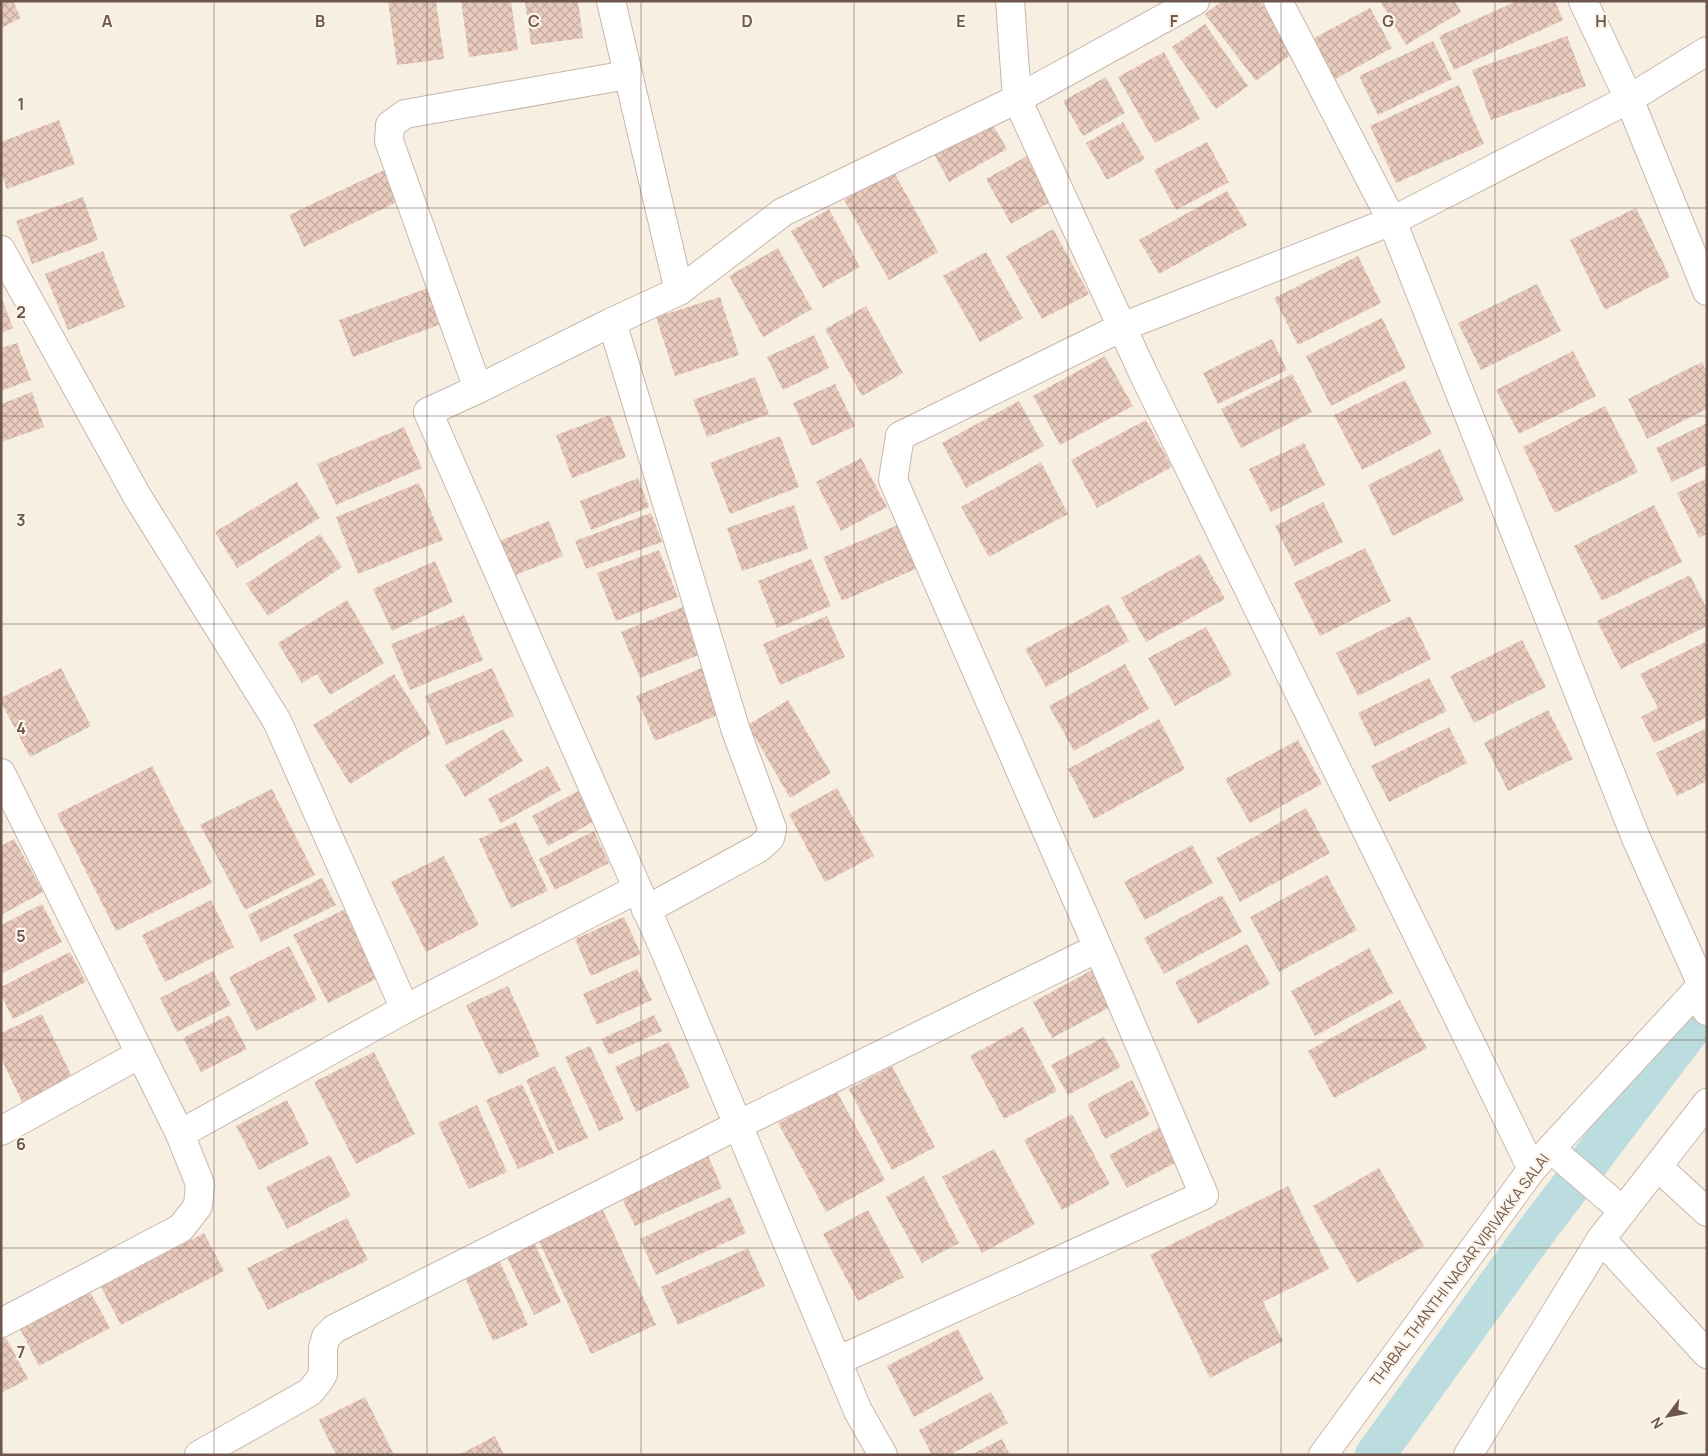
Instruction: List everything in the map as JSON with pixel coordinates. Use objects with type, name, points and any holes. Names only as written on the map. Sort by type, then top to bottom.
[{"type":"street","points":[[611,1],[679,291]]},
{"type":"street","points":[[1010,1],[1017,99],[1122,327],[1532,1169]]},
{"type":"street","points":[[883,1455],[858,1411],[642,900],[428,412],[679,291],[783,212],[1017,99],[1195,1]]},
{"type":"street","points":[[1278,1],[1392,221],[1636,838],[1705,992]]},
{"type":"street","points":[[1583,1],[1629,99],[1707,291]]},
{"type":"street","points":[[838,1361],[1204,1195],[893,480],[900,436],[1122,327],[1392,221],[1629,99],[1707,51]]},
{"type":"street","points":[[478,389],[389,141],[390,125],[405,114],[627,74]]},
{"type":"street","points":[[1,250],[137,496],[277,721],[405,1009]]},
{"type":"street","points":[[180,1134],[405,1009],[759,848],[770,838],[772,828],[736,731],[612,322]]},
{"type":"street","points":[[1,773],[180,1134],[200,1184],[198,1206],[181,1228],[1,1323]]},
{"type":"street","points":[[199,1455],[310,1392],[323,1374],[326,1337],[334,1329],[738,1125],[1098,948]]},
{"type":"street","name":"THABAL THANTHI NAGAR VIRIVAKKA SALAI","points":[[1323,1455],[1532,1169],[1705,992]]},
{"type":"street","points":[[1,1131],[140,1054]]},
{"type":"street","points":[[1468,1455],[1601,1239],[1707,1104]]},
{"type":"street","points":[[1551,1149],[1623,1211]]},
{"type":"street","points":[[1658,1167],[1707,1212]]},
{"type":"street","points":[[1601,1239],[1707,1354]]},
{"type":"building","points":[[1,1],[13,1],[21,18],[1,28]]},
{"type":"building","points":[[388,1],[436,1],[444,59],[397,65]]},
{"type":"building","points":[[461,1],[511,1],[518,50],[469,57]]},
{"type":"building","points":[[525,1],[578,1],[583,38],[531,45]]},
{"type":"building","points":[[1222,1],[1260,1],[1297,50],[1256,81],[1205,14]]},
{"type":"building","points":[[1380,1],[1455,1],[1461,12],[1406,45]]},
{"type":"building","points":[[1517,1],[1555,1],[1563,20],[1454,70],[1439,36]]},
{"type":"building","points":[[1370,8],[1392,48],[1330,82],[1307,42]]},
{"type":"building","points":[[1205,24],[1248,86],[1216,109],[1172,47]]},
{"type":"building","points":[[1567,36],[1586,86],[1491,120],[1472,70]]},
{"type":"building","points":[[1433,41],[1452,79],[1378,115],[1359,76]]},
{"type":"building","points":[[1164,52],[1200,119],[1155,143],[1118,77]]},
{"type":"building","points":[[1106,77],[1125,113],[1083,136],[1063,101]]},
{"type":"building","points":[[1459,85],[1484,144],[1396,183],[1370,126]]},
{"type":"building","points":[[59,120],[75,164],[7,189],[1,173],[1,142]]},
{"type":"building","points":[[990,120],[1007,149],[949,182],[933,152]]},
{"type":"building","points":[[1123,122],[1145,159],[1107,180],[1086,143]]},
{"type":"building","points":[[1207,142],[1229,182],[1176,210],[1154,170]]},
{"type":"building","points":[[1027,156],[1052,201],[1011,224],[986,179]]},
{"type":"building","points":[[384,170],[399,201],[304,247],[289,215]]},
{"type":"building","points":[[894,172],[938,252],[889,280],[844,200]]},
{"type":"building","points":[[1227,191],[1247,225],[1159,274],[1139,240]]},
{"type":"building","points":[[83,197],[98,240],[32,264],[16,221]]},
{"type":"building","points":[[1636,208],[1670,277],[1605,310],[1570,240]]},
{"type":"building","points":[[829,209],[860,267],[823,288],[791,231]]},
{"type":"building","points":[[1053,229],[1089,294],[1042,319],[1006,256]]},
{"type":"building","points":[[778,248],[812,309],[763,337],[729,276]]},
{"type":"building","points":[[103,251],[125,307],[68,330],[45,274]]},
{"type":"building","points":[[986,252],[1023,318],[980,342],[943,276]]},
{"type":"building","points":[[1358,256],[1381,303],[1298,345],[1274,298]]},
{"type":"building","points":[[1537,284],[1561,331],[1481,370],[1458,323]]},
{"type":"building","points":[[428,288],[441,324],[353,357],[339,320]]},
{"type":"building","points":[[1,296],[13,328],[1,333]]},
{"type":"building","points":[[720,297],[739,355],[675,376],[656,317]]},
{"type":"building","points":[[866,306],[903,373],[862,396],[825,329]]},
{"type":"building","points":[[1382,318],[1406,368],[1331,406],[1306,356]]},
{"type":"building","points":[[814,335],[829,368],[783,390],[767,357]]},
{"type":"building","points":[[1272,339],[1287,370],[1218,404],[1203,373]]},
{"type":"building","points":[[17,343],[31,380],[1,391],[1,348]]},
{"type":"building","points":[[1573,351],[1596,396],[1519,434],[1496,390]]},
{"type":"building","points":[[1105,356],[1133,406],[1060,445],[1033,396]]},
{"type":"building","points":[[1702,362],[1707,372],[1707,409],[1647,439],[1628,399]]},
{"type":"building","points":[[1292,374],[1312,412],[1241,448],[1221,409]]},
{"type":"building","points":[[755,377],[769,414],[707,437],[693,400]]},
{"type":"building","points":[[1405,380],[1432,434],[1362,470],[1334,415]]},
{"type":"building","points":[[835,384],[855,426],[812,446],[793,403]]},
{"type":"building","points":[[32,392],[44,427],[1,442],[1,404]]},
{"type":"building","points":[[1019,401],[1044,446],[966,488],[942,443]]},
{"type":"building","points":[[1605,406],[1638,472],[1555,513],[1523,447]]},
{"type":"building","points":[[610,415],[626,457],[572,478],[556,435]]},
{"type":"building","points":[[1146,420],[1172,467],[1097,508],[1071,460]]},
{"type":"building","points":[[1707,423],[1707,465],[1672,482],[1656,448]]},
{"type":"building","points":[[404,427],[422,468],[336,505],[317,464]]},
{"type":"building","points":[[780,436],[799,487],[730,514],[710,463]]},
{"type":"building","points":[[1304,443],[1325,485],[1271,512],[1249,469]]},
{"type":"building","points":[[1440,449],[1464,500],[1393,536],[1368,485]]},
{"type":"building","points":[[861,458],[887,507],[841,531],[816,482]]},
{"type":"building","points":[[1041,462],[1068,514],[989,557],[961,507]]},
{"type":"building","points":[[638,478],[649,507],[591,530],[580,501]]},
{"type":"building","points":[[1707,478],[1707,534],[1699,538],[1677,493]]},
{"type":"building","points":[[297,482],[320,518],[237,568],[215,532]]},
{"type":"building","points":[[419,483],[443,540],[358,574],[336,517]]},
{"type":"building","points":[[1323,502],[1343,542],[1295,566],[1275,526]]},
{"type":"building","points":[[794,505],[808,549],[742,571],[727,528]]},
{"type":"building","points":[[1654,505],[1682,562],[1602,601],[1574,546]]},
{"type":"building","points":[[651,513],[662,542],[586,569],[575,541]]},
{"type":"building","points":[[549,521],[563,556],[513,576],[499,541]]},
{"type":"building","points":[[900,524],[918,568],[842,601],[823,557]]},
{"type":"building","points":[[320,534],[342,567],[268,616],[246,584]]},
{"type":"building","points":[[1365,548],[1391,601],[1320,636],[1294,583]]},
{"type":"building","points":[[659,550],[678,597],[616,621],[597,573]]},
{"type":"building","points":[[1200,554],[1225,599],[1146,642],[1121,598]]},
{"type":"building","points":[[811,559],[831,606],[777,628],[758,581]]},
{"type":"building","points":[[435,561],[453,602],[392,631],[373,589]]},
{"type":"building","points":[[1690,575],[1707,609],[1707,626],[1621,669],[1597,621]]},
{"type":"building","points":[[347,600],[384,663],[330,695],[317,674],[302,683],[278,643]]},
{"type":"building","points":[[1109,604],[1129,641],[1046,687],[1025,649]]},
{"type":"building","points":[[683,607],[701,654],[640,678],[621,632]]},
{"type":"building","points":[[464,615],[483,660],[410,690],[391,644]]},
{"type":"building","points":[[827,616],[845,657],[780,685],[763,644]]},
{"type":"building","points":[[1410,616],[1431,659],[1358,696],[1336,653]]},
{"type":"building","points":[[1206,627],[1232,675],[1175,706],[1148,658]]},
{"type":"building","points":[[1522,640],[1546,687],[1474,723],[1450,676]]},
{"type":"building","points":[[1707,641],[1707,717],[1654,743],[1641,717],[1658,708],[1640,674]]},
{"type":"building","points":[[1125,664],[1149,709],[1074,751],[1049,706]]},
{"type":"building","points":[[61,668],[91,726],[30,757],[1,702],[1,698]]},
{"type":"building","points":[[492,668],[514,716],[446,745],[425,696]]},
{"type":"building","points":[[702,668],[720,714],[655,741],[636,696]]},
{"type":"building","points":[[394,674],[431,734],[350,784],[313,725]]},
{"type":"building","points":[[1429,678],[1447,711],[1375,747],[1358,713]]},
{"type":"building","points":[[788,700],[831,773],[790,798],[748,725]]},
{"type":"building","points":[[1548,710],[1573,759],[1508,791],[1484,743]]},
{"type":"building","points":[[1159,719],[1185,769],[1094,819],[1068,769]]},
{"type":"building","points":[[1449,727],[1467,763],[1389,802],[1371,766]]},
{"type":"building","points":[[1707,728],[1707,781],[1677,796],[1656,753]]},
{"type":"building","points":[[503,729],[523,761],[465,797],[445,765]]},
{"type":"building","points":[[1298,740],[1322,784],[1250,823],[1225,779]]},
{"type":"building","points":[[152,766],[212,883],[116,931],[57,814]]},
{"type":"building","points":[[548,766],[561,790],[501,823],[488,799]]},
{"type":"building","points":[[837,788],[874,856],[825,882],[789,814]]},
{"type":"building","points":[[272,789],[315,875],[245,910],[200,825]]},
{"type":"building","points":[[578,791],[595,821],[548,846],[532,816]]},
{"type":"building","points":[[1306,808],[1330,853],[1240,902],[1216,858]]},
{"type":"building","points":[[516,822],[548,891],[511,908],[479,839]]},
{"type":"building","points":[[594,831],[609,863],[555,890],[539,859]]},
{"type":"building","points":[[14,839],[43,892],[1,915],[1,846]]},
{"type":"building","points":[[1192,845],[1213,883],[1145,920],[1124,882]]},
{"type":"building","points":[[444,856],[479,925],[426,952],[391,882]]},
{"type":"building","points":[[1327,875],[1357,930],[1279,972],[1250,917]]},
{"type":"building","points":[[322,878],[336,905],[261,942],[248,915]]},
{"type":"building","points":[[1222,895],[1242,932],[1164,974],[1144,938]]},
{"type":"building","points":[[211,900],[234,947],[165,982],[142,935]]},
{"type":"building","points":[[42,904],[62,942],[3,973],[1,970],[1,925]]},
{"type":"building","points":[[345,909],[380,977],[328,1003],[293,935]]},
{"type":"building","points":[[624,917],[641,954],[591,976],[575,939]]},
{"type":"building","points":[[1247,944],[1270,984],[1198,1024],[1175,982]]},
{"type":"building","points":[[289,946],[317,1000],[256,1031],[229,977]]},
{"type":"building","points":[[1369,948],[1393,993],[1315,1036],[1291,991]]},
{"type":"building","points":[[70,952],[86,982],[13,1019],[1,995],[1,987]]},
{"type":"building","points":[[637,969],[652,1000],[597,1025],[583,994]]},
{"type":"building","points":[[1094,969],[1114,1005],[1052,1038],[1033,1002]]},
{"type":"building","points":[[213,971],[231,1005],[177,1032],[160,998]]},
{"type":"building","points":[[508,986],[540,1056],[499,1075],[466,1005]]},
{"type":"building","points":[[1400,1000],[1427,1048],[1334,1098],[1308,1051]]},
{"type":"building","points":[[42,1014],[73,1079],[22,1102],[1,1058],[1,1033]]},
{"type":"building","points":[[229,1015],[247,1049],[201,1072],[183,1038]]},
{"type":"building","points":[[654,1015],[662,1031],[609,1055],[601,1039]]},
{"type":"building","points":[[1023,1027],[1057,1091],[1004,1119],[970,1056]]},
{"type":"building","points":[[1104,1037],[1121,1067],[1068,1095],[1051,1065]]},
{"type":"building","points":[[669,1042],[690,1087],[636,1112],[615,1067]]},
{"type":"building","points":[[590,1046],[624,1119],[599,1131],[565,1057]]},
{"type":"building","points":[[374,1052],[415,1134],[356,1164],[314,1082]]},
{"type":"building","points":[[555,1066],[588,1138],[558,1151],[526,1080]]},
{"type":"building","points":[[892,1066],[935,1147],[892,1170],[849,1089]]},
{"type":"building","points":[[1132,1080],[1150,1115],[1105,1139],[1087,1104]]},
{"type":"building","points":[[522,1084],[554,1153],[518,1169],[486,1100]]},
{"type":"building","points":[[837,1092],[885,1180],[826,1212],[778,1123]]},
{"type":"building","points":[[287,1100],[309,1144],[259,1170],[236,1126]]},
{"type":"building","points":[[477,1105],[507,1172],[469,1189],[438,1123]]},
{"type":"building","points":[[1072,1114],[1110,1184],[1062,1210],[1024,1140]]},
{"type":"building","points":[[1159,1128],[1177,1162],[1127,1188],[1109,1155]]},
{"type":"building","points":[[994,1149],[1035,1224],[982,1253],[942,1177]]},
{"type":"building","points":[[706,1151],[722,1188],[635,1226],[618,1190]]},
{"type":"building","points":[[330,1155],[351,1196],[287,1229],[266,1187]]},
{"type":"building","points":[[1379,1168],[1424,1246],[1357,1283],[1313,1206]]},
{"type":"building","points":[[924,1176],[959,1243],[922,1263],[886,1197]]},
{"type":"building","points":[[1288,1186],[1329,1269],[1263,1302],[1283,1341],[1210,1378],[1150,1255]]},
{"type":"building","points":[[730,1197],[746,1233],[656,1275],[640,1239]]},
{"type":"building","points":[[603,1210],[656,1325],[591,1354],[538,1239]]},
{"type":"building","points":[[868,1210],[904,1277],[858,1301],[823,1234]]},
{"type":"building","points":[[347,1218],[368,1260],[268,1310],[247,1268]]},
{"type":"building","points":[[204,1233],[224,1271],[121,1325],[101,1287]]},
{"type":"building","points":[[534,1242],[561,1302],[534,1315],[506,1255]]},
{"type":"building","points":[[748,1248],[765,1286],[678,1325],[661,1287]]},
{"type":"building","points":[[497,1255],[528,1325],[493,1341],[462,1271]]},
{"type":"building","points":[[88,1288],[110,1328],[39,1366],[18,1325]]},
{"type":"building","points":[[958,1329],[984,1379],[914,1417],[887,1366]]},
{"type":"building","points":[[3,1332],[28,1379],[1,1393],[1,1333]]},
{"type":"building","points":[[991,1392],[1008,1423],[950,1455],[932,1455],[919,1430]]},
{"type":"building","points":[[365,1397],[394,1455],[336,1455],[319,1420]]},
{"type":"building","points":[[495,1436],[504,1455],[459,1455]]},
{"type":"building","points":[[1002,1439],[1010,1455],[971,1455]]},
{"type":"waterway","points":[[1375,1455],[1535,1233],[1707,1007]]}]
